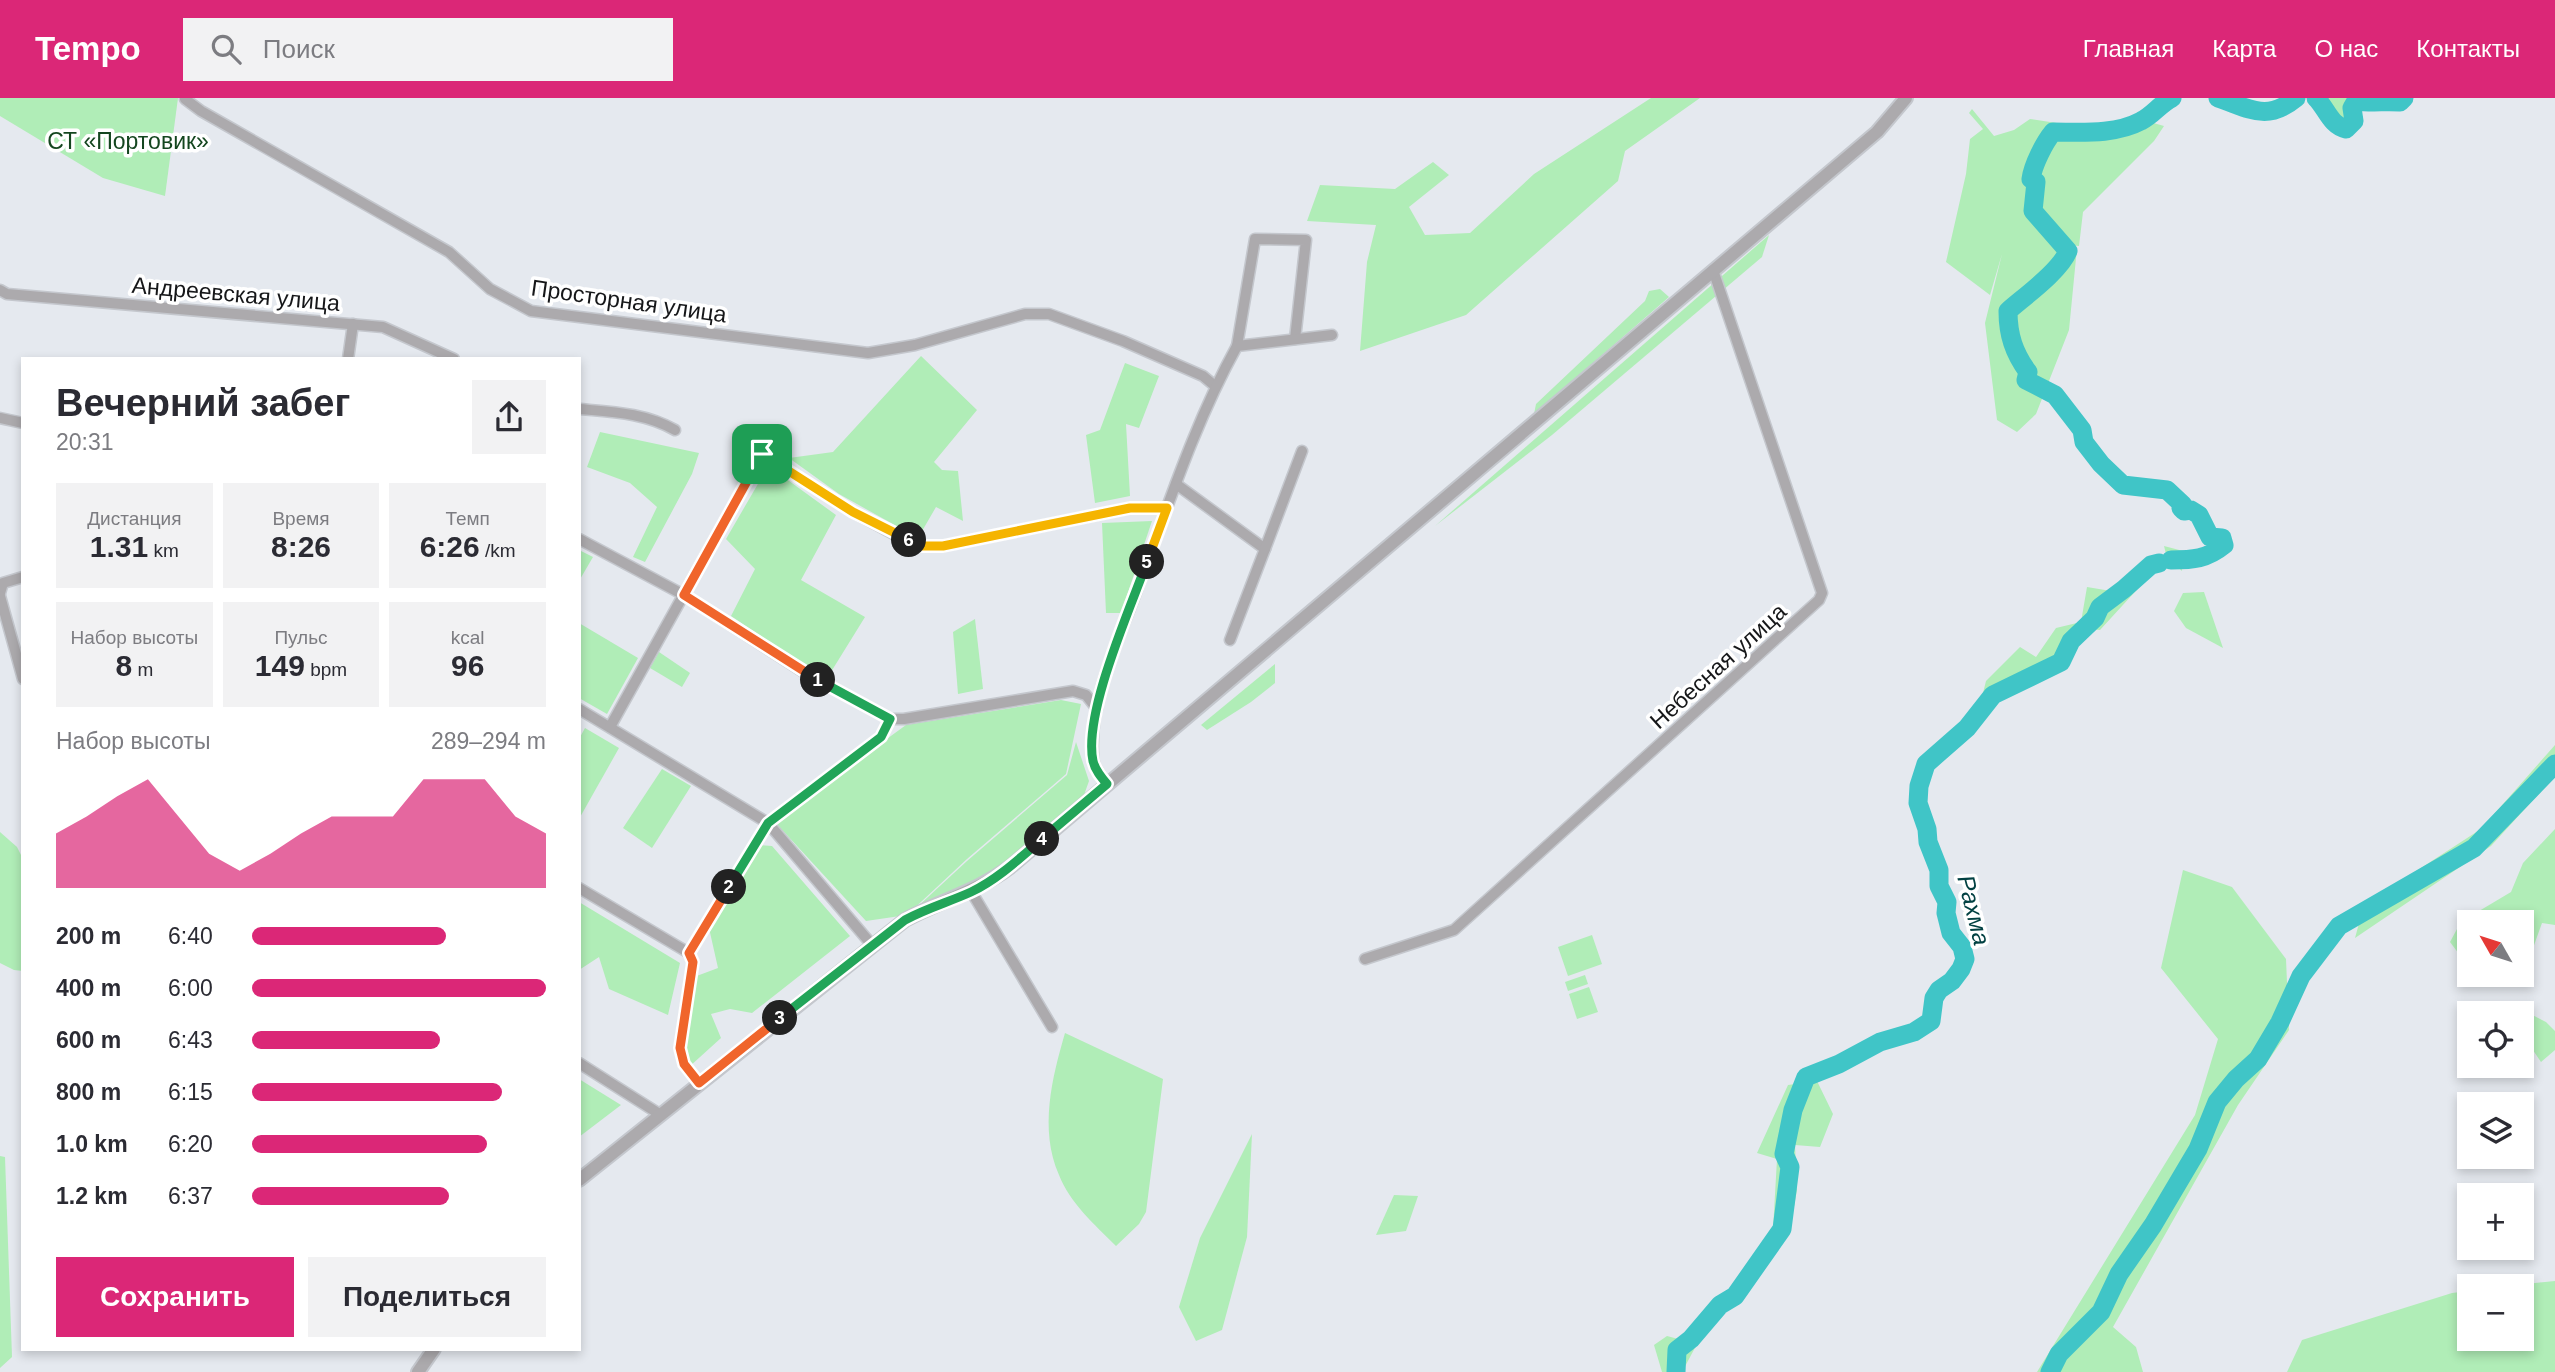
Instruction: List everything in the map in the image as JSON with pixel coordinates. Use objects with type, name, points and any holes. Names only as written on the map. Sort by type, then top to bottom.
[{"type":"street","points":[[581,1178],[905,920],[971,891],[1010,867],[1877,132],[1906,98]]},
{"type":"street","name":"Просторная улица","points":[[185,99],[201,111],[449,252],[490,289],[531,311],[868,353],[915,345],[1025,314],[1049,314],[1203,376],[1215,386]]},
{"type":"street","points":[[1107,784],[1093,758],[1097,709],[1106,674],[1215,386],[1237,346],[1255,239],[1306,240],[1295,339]]},
{"type":"street","name":"Небесная улица","points":[[1365,958],[1454,930],[1819,600],[1822,593],[1713,270]]},
{"type":"street","name":"Андреевская улица","points":[[2,295],[383,327],[450,357]]},
{"type":"street","points":[[348,357],[353,324]]},
{"type":"street","points":[[1237,346],[1332,335]]},
{"type":"street","points":[[581,409],[613,411],[649,418],[675,430]]},
{"type":"street","points":[[0,418],[21,423]]},
{"type":"street","points":[[751,447],[853,512],[923,546],[943,546],[1130,508],[1167,508]]},
{"type":"street","points":[[1230,640],[1302,451]]},
{"type":"street","points":[[610,727],[762,454]]},
{"type":"street","points":[[1176,484],[1265,549]]},
{"type":"street","points":[[581,540],[684,595],[803,671],[890,719],[904,719],[1073,691],[1086,695],[1097,709]]},
{"type":"street","points":[[21,578],[1,590],[21,671]]},
{"type":"street","points":[[581,710],[768,823],[872,946]]},
{"type":"street","points":[[689,953],[768,823],[881,737],[890,719]]},
{"type":"street","points":[[581,889],[689,953],[693,962],[680,1048],[684,1064],[699,1083]]},
{"type":"street","points":[[971,891],[1052,1027]]},
{"type":"street","points":[[581,1064],[661,1115]]},
{"type":"street","points":[[418,1372],[433,1351]]},
{"type":"green space","name":"СТ «Портовик»","points":[[0,98],[178,98],[165,196],[103,178],[0,116]]},
{"type":"green space","points":[[1651,98],[1700,98],[1625,151],[1618,181],[1466,315],[1360,351],[1367,262],[1376,225],[1307,221],[1320,185],[1395,189],[1433,162],[1449,175],[1409,207],[1425,235],[1470,233],[1534,174]]},
{"type":"green space","points":[[2319,98],[2355,98],[2349,109],[2350,119],[2338,123]]},
{"type":"green space","points":[[1972,109],[1994,136],[2014,130],[2030,119],[2070,125],[2080,137],[2122,132],[2150,122],[2164,126],[2154,141],[2083,212],[2079,246],[2069,245],[2061,268],[2050,281],[2063,269],[2071,246],[2077,248],[2069,330],[2036,414],[2017,432],[1997,420],[1985,323],[2002,254],[1990,295],[1946,262],[1966,174],[1970,139],[1983,129],[1969,113]]},
{"type":"green space","points":[[1769,235],[1762,257],[1552,435],[1435,526]]},
{"type":"green space","points":[[1660,289],[1669,297],[1534,414],[1536,404],[1645,301],[1649,291]]},
{"type":"green space","points":[[921,356],[977,410],[934,462],[942,470],[958,471],[963,521],[936,507],[918,538],[839,494],[789,458],[833,452]]},
{"type":"green space","points":[[1125,363],[1159,376],[1139,428],[1126,424],[1130,496],[1095,503],[1086,435],[1100,430]]},
{"type":"green space","points":[[600,432],[699,453],[692,474],[645,562],[633,557],[657,507],[630,483],[587,467]]},
{"type":"green space","points":[[766,470],[785,478],[836,515],[801,580],[865,617],[826,680],[731,616],[755,569],[726,539]]},
{"type":"green space","points":[[1152,521],[1121,613],[1106,613],[1102,523]]},
{"type":"green space","points":[[2164,546],[2183,551],[2182,571],[2167,558]]},
{"type":"green space","points":[[581,551],[593,557],[581,578]]},
{"type":"green space","points":[[2144,582],[2100,630],[2087,629],[2070,663],[2021,677],[1982,697],[1986,681],[2020,647],[2036,657],[2056,628],[2081,622],[2087,587],[2111,591]]},
{"type":"green space","points":[[2204,592],[2223,648],[2186,628],[2174,611],[2183,593]]},
{"type":"green space","points":[[975,619],[983,689],[958,694],[953,632]]},
{"type":"green space","points":[[581,624],[638,658],[607,714],[581,699]]},
{"type":"green space","points":[[659,652],[690,673],[682,687],[650,668]]},
{"type":"green space","points":[[1275,664],[1275,683],[1207,730],[1201,725]]},
{"type":"green space","points":[[1061,700],[1081,704],[1066,774],[907,915],[866,921],[774,821],[906,725]]},
{"type":"green space","points":[[585,728],[619,748],[581,815],[581,735]]},
{"type":"green space","points":[[1076,742],[1089,781],[1084,795],[1018,853],[978,881],[915,909],[1067,775]]},
{"type":"green space","points":[[2555,745],[2555,776],[2491,846],[2355,938],[2364,905],[2481,829]]},
{"type":"green space","points":[[662,769],[691,786],[652,848],[623,828]]},
{"type":"green space","points":[[2555,829],[2555,925],[2542,923],[2534,945],[2534,910],[2481,910],[2511,892],[2523,863]]},
{"type":"green space","points":[[0,832],[17,847],[21,855],[21,971],[0,963]]},
{"type":"green space","points":[[759,845],[772,846],[850,936],[752,1013],[730,1009],[711,1014],[721,1038],[689,1067],[680,1046],[694,977],[718,968],[709,928]]},
{"type":"green space","points":[[2183,870],[2232,887],[2286,959],[2289,1030],[2238,1105],[2113,1327],[2136,1347],[2143,1372],[2037,1372],[2195,1115],[2218,1039],[2161,968]]},
{"type":"green space","points":[[581,903],[680,963],[668,1015],[609,989],[599,957],[581,969]]},
{"type":"green space","points":[[2457,929],[2457,951],[2450,942]]},
{"type":"green space","points":[[1592,935],[1602,964],[1568,976],[1558,947]]},
{"type":"green space","points":[[1585,975],[1588,984],[1568,991],[1565,982]]},
{"type":"green space","points":[[1589,987],[1598,1012],[1577,1019],[1569,994]]},
{"type":"green space","points":[[2534,1016],[2555,1031],[2555,1050],[2541,1062],[2534,1052]]},
{"type":"green space","points":[[1065,1033],[1163,1079],[1146,1212],[1139,1224],[1116,1246],[1070,1195],[1053,1158],[1050,1104]]},
{"type":"green space","points":[[581,1080],[621,1105],[581,1135]]},
{"type":"green space","points":[[1817,1081],[1833,1114],[1820,1147],[1795,1145],[1797,1190],[1793,1212],[1773,1230],[1777,1159],[1757,1153],[1788,1085]]},
{"type":"green space","points":[[1252,1134],[1247,1237],[1222,1330],[1196,1341],[1179,1307],[1200,1238]]},
{"type":"green space","points":[[0,1156],[5,1157],[12,1357],[0,1368]]},
{"type":"green space","points":[[1394,1195],[1418,1196],[1406,1231],[1376,1235]]},
{"type":"green space","points":[[2555,1281],[2555,1372],[2287,1372],[2302,1340],[2457,1292],[2457,1351],[2534,1351],[2534,1283]]},
{"type":"green space","points":[[1667,1336],[1697,1344],[1682,1372],[1662,1372],[1654,1345]]},
{"type":"waterway","name":"Рахма","points":[[2171,560],[2206,556],[2224,545],[2222,538],[2210,537],[2199,515],[2191,510],[2184,511],[2181,508],[2183,505],[2167,490],[2123,485],[2101,464],[2084,442],[2082,430],[2055,395],[2026,380],[2028,372],[2013,343],[2008,311],[2050,275],[2068,251],[2033,211],[2036,182],[2031,179],[2032,173],[2039,154],[2053,132],[2120,129],[2145,119],[2172,98]]},
{"type":"waterway","name":"Рахма","points":[[2218,98],[2258,111],[2276,110],[2296,98]]},
{"type":"waterway","name":"Рахма","points":[[2316,98],[2332,120],[2346,129],[2354,121],[2352,108],[2356,101],[2400,102],[2404,98]]},
{"type":"waterway","name":"Рахма","points":[[1676,1372],[1677,1350],[1691,1339],[1720,1305],[1735,1296],[1782,1229],[1790,1167],[1784,1154],[1793,1110],[1806,1077],[1839,1064],[1880,1042],[1914,1032],[1931,1021],[1934,998],[1961,969],[1965,959],[1962,947],[1951,933],[1946,913],[1947,902],[1939,886],[1939,870],[1928,842],[1927,829],[1918,803],[1919,786],[1926,764],[1967,728],[1993,695],[2061,662],[2071,641],[2095,618],[2100,607],[2151,565],[2159,563]]},
{"type":"waterway","points":[[2050,1372],[2059,1354],[2101,1312],[2119,1274],[2153,1225],[2198,1149],[2217,1102],[2236,1079],[2258,1059],[2280,1022],[2301,976],[2339,926],[2474,848],[2555,764]]},
{"type":"route","points":[[762,454],[853,512],[923,546],[943,546],[1130,508],[1167,508],[1106,674],[1097,709],[1093,758],[1107,784],[994,878],[905,920],[699,1083],[684,1064],[680,1048],[693,962],[689,953],[768,823],[881,737],[890,719],[803,671],[684,595],[762,454]]}]
